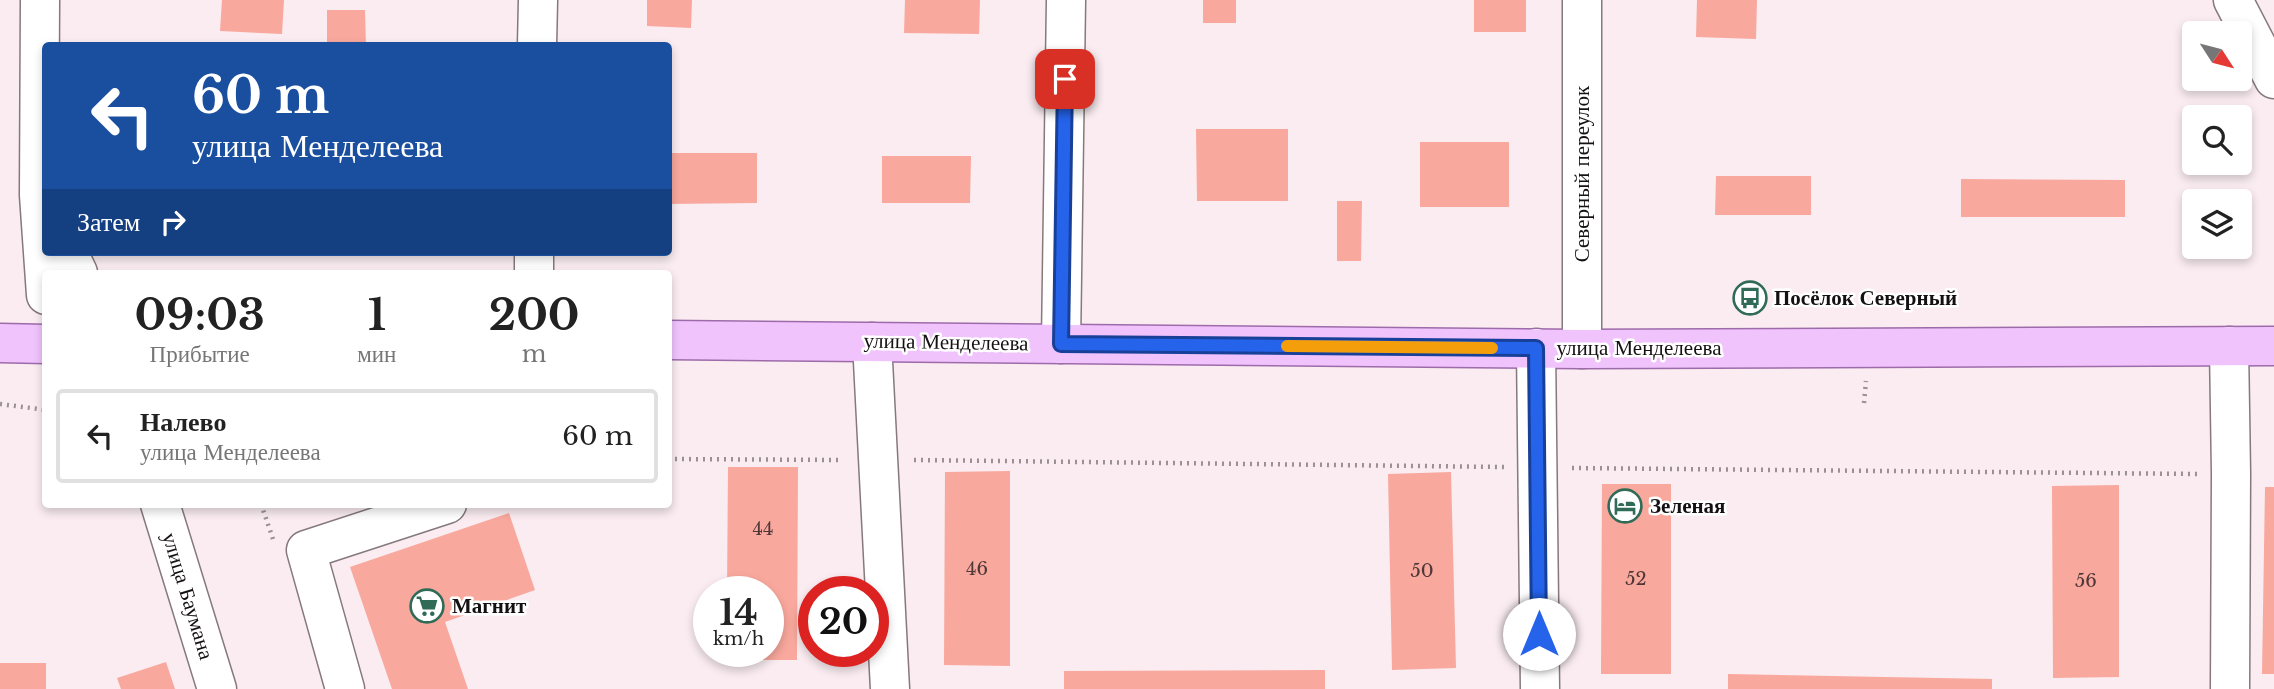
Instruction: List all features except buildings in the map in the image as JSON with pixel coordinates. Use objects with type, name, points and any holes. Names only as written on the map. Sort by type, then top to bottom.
[{"type":"main road","name":"улица Менделеева","points":[[672,340],[1582,349],[2274,346]]},
{"type":"main road","points":[[0,343],[42,344]]},
{"type":"street","points":[[40,0],[42,217]]},
{"type":"street","points":[[537,42],[538,0]]},
{"type":"street","points":[[1061,344],[1066,0]]},
{"type":"street","name":"Северный переулок","points":[[1582,0],[1582,349]]},
{"type":"street","points":[[2233,0],[2274,79]]},
{"type":"street","points":[[872,342],[890,689]]},
{"type":"street","points":[[2229,346],[2230,689]]},
{"type":"street","points":[[1536,348],[1540,689]]},
{"type":"street","name":"улица Баумана","points":[[161,508],[217,689]]},
{"type":"street","points":[[345,689],[306,550],[435,508]]},
{"type":"path","points":[[0,404],[42,409]]},
{"type":"path","points":[[672,459],[2231,474]]},
{"type":"slow traffic","points":[[1287,346],[1492,348]]},
{"type":"place","name":"Посёлок Северный","points":[[1750,298]]},
{"type":"place","name":"Зеленая","points":[[1625,506]]},
{"type":"place","name":"Магнит","points":[[427,606]]},
{"type":"route","points":[[1065,79],[1061,344],[1536,348],[1539,634]]}]
